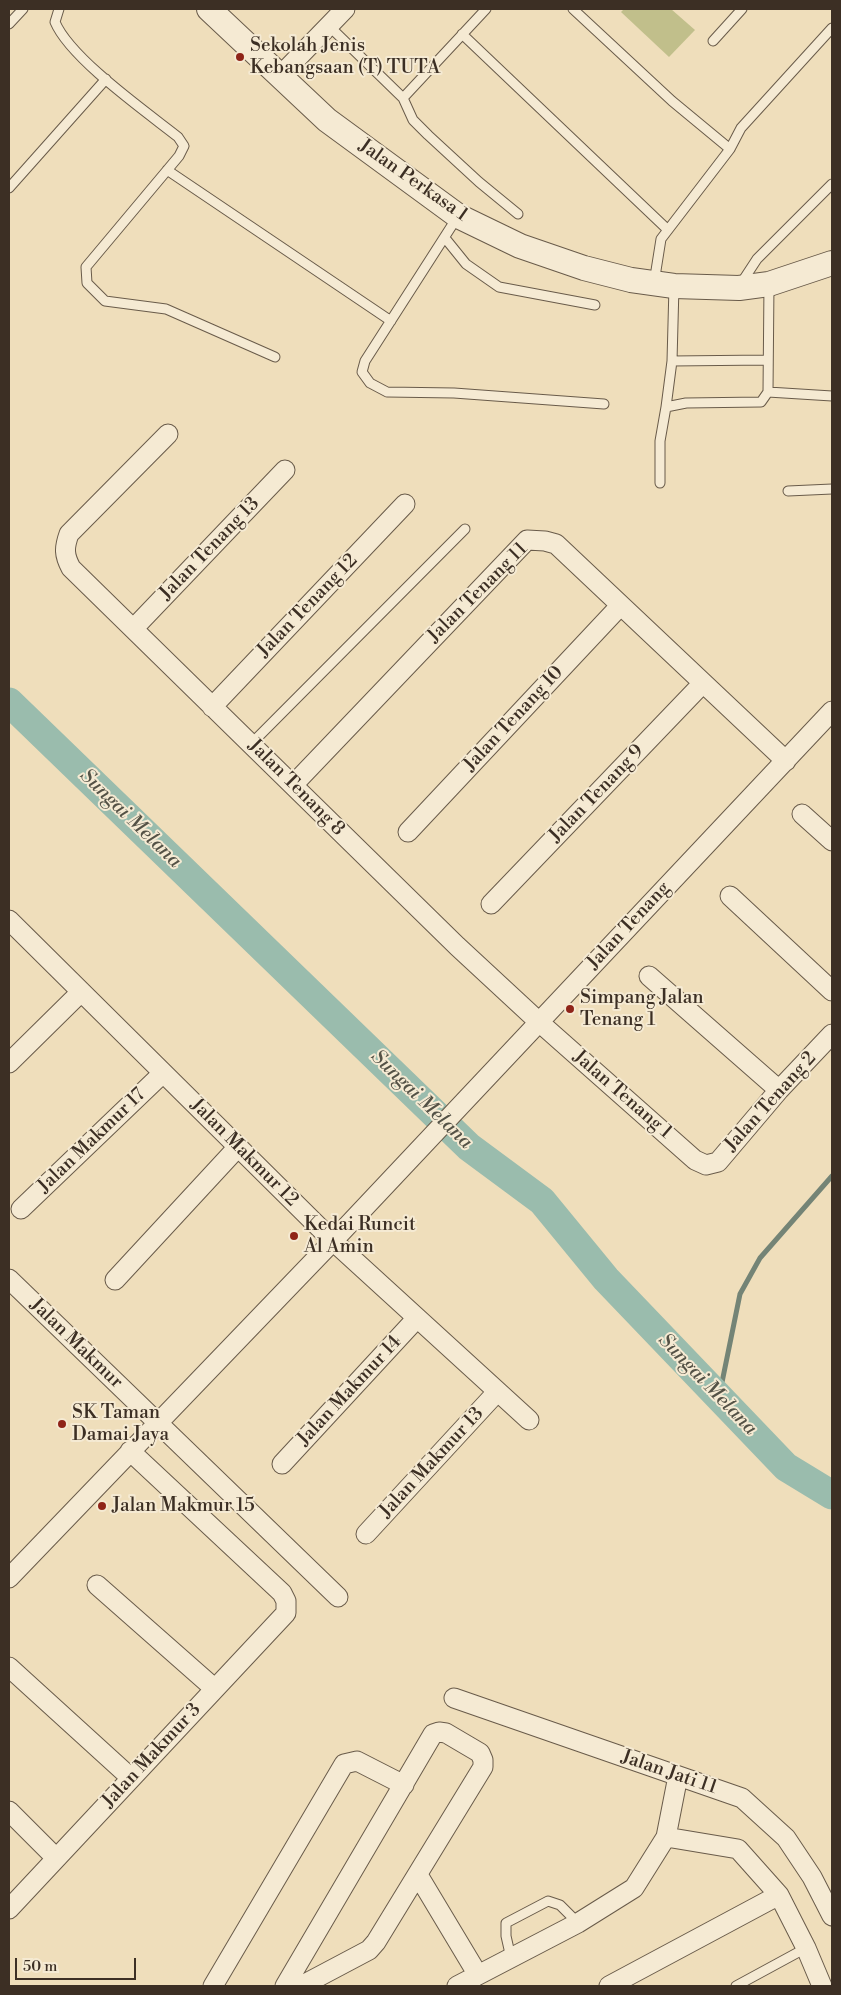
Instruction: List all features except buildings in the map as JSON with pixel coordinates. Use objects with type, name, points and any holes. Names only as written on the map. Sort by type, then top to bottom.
[{"type":"street","name":"Jalan Perkasa 1","points":[[208,9],[327,120],[458,216],[520,246],[584,268],[631,280],[664,284],[739,288],[769,284],[832,263]]},
{"type":"street","points":[[280,76],[345,9]]},
{"type":"street","name":"Jalan Tenang 8","points":[[168,434],[68,534],[64,546],[65,557],[72,568],[376,868],[539,1022]]},
{"type":"street","name":"Jalan Tenang 13","points":[[134,628],[285,470]]},
{"type":"street","name":"Jalan Tenang 12","points":[[212,707],[405,504]]},
{"type":"street","name":"Jalan Tenang 11","points":[[294,785],[527,540],[556,544],[786,761]]},
{"type":"street","name":"Jalan Tenang 10","points":[[408,832],[620,606]]},
{"type":"street","name":"Jalan Tenang 9","points":[[491,904],[703,683]]},
{"type":"street","name":"Jalan Tenang","points":[[338,1234],[832,711]]},
{"type":"street","points":[[802,814],[832,841]]},
{"type":"street","points":[[730,896],[832,991]]},
{"type":"street","name":"Jalan Makmur 12","points":[[9,920],[238,1147],[338,1234],[417,1318],[529,1420]]},
{"type":"street","points":[[649,976],[779,1090]]},
{"type":"street","points":[[9,1063],[81,992]]},
{"type":"street","name":"Jalan Tenang 1","points":[[539,1022],[695,1160],[706,1165]]},
{"type":"street","name":"Jalan Tenang 2","points":[[706,1165],[718,1162],[779,1090],[832,1034]]},
{"type":"street","name":"Jalan Makmur 17","points":[[21,1209],[163,1073]]},
{"type":"street","points":[[115,1280],[238,1147]]},
{"type":"street","points":[[9,1578],[338,1234]]},
{"type":"street","name":"Jalan Makmur","points":[[9,1279],[338,1597]]},
{"type":"street","name":"Jalan Makmur 14","points":[[282,1464],[417,1318]]},
{"type":"street","name":"Jalan Makmur 13","points":[[366,1534],[497,1392]]},
{"type":"street","name":"Jalan Makmur 3","points":[[9,1909],[286,1613],[286,1601],[282,1593],[130,1451]]},
{"type":"street","points":[[97,1585],[214,1689]]},
{"type":"street","points":[[9,1667],[131,1778]]},
{"type":"street","name":"Jalan Jati 11","points":[[454,1698],[742,1798],[786,1838],[812,1877],[832,1916]]},
{"type":"street","points":[[285,1986],[433,1734],[446,1733],[480,1753],[483,1760],[482,1767],[418,1875],[369,1950],[301,1986]]},
{"type":"street","points":[[213,1986],[344,1764],[357,1761],[404,1785]]},
{"type":"street","points":[[457,1986],[578,1923],[634,1888],[666,1837],[678,1776]]},
{"type":"street","points":[[9,1811],[56,1858]]},
{"type":"street","points":[[666,1837],[738,1850],[779,1895],[806,1948],[822,1986]]},
{"type":"street","points":[[418,1875],[478,1975]]},
{"type":"street","points":[[609,1986],[779,1895]]},
{"type":"lane","points":[[9,24],[23,9]]},
{"type":"lane","points":[[59,9],[55,22],[60,34],[106,79],[178,137],[184,146],[179,156],[86,267],[87,283],[105,301],[166,309],[275,357]]},
{"type":"lane","points":[[402,98],[486,9]]},
{"type":"lane","points":[[573,9],[672,101],[730,149]]},
{"type":"lane","points":[[713,41],[742,9]]},
{"type":"lane","points":[[329,26],[402,98],[413,120],[423,130],[479,182],[518,214]]},
{"type":"lane","points":[[660,483],[660,441],[672,361],[661,239],[730,149],[741,128],[832,28]]},
{"type":"lane","points":[[462,34],[668,230]]},
{"type":"lane","points":[[9,188],[106,79]]},
{"type":"lane","points":[[167,170],[391,321]]},
{"type":"lane","points":[[739,288],[757,259],[832,184]]},
{"type":"lane","points":[[458,216],[365,361],[362,372],[370,384],[388,392],[454,393],[604,404]]},
{"type":"lane","points":[[445,238],[466,264],[499,287],[595,305]]},
{"type":"lane","points":[[666,407],[686,403],[761,402],[768,392],[769,284]]},
{"type":"lane","points":[[672,361],[767,360]]},
{"type":"lane","points":[[768,392],[832,396]]},
{"type":"lane","points":[[788,491],[832,489]]},
{"type":"lane","points":[[252,744],[465,529]]},
{"type":"lane","points":[[511,1958],[506,1936],[506,1923],[540,1905],[548,1901],[560,1905],[578,1923]]},
{"type":"lane","points":[[736,1986],[806,1948]]},
{"type":"shaded area","points":[[624,9],[671,9],[695,30],[669,57],[621,12]]},
{"type":"waterway","name":"Sungai Melana","points":[[9,702],[469,1147],[542,1201],[606,1279],[786,1467],[832,1495]]},
{"type":"waterway","points":[[719,1397],[740,1294],[760,1258],[832,1176]]},
{"type":"place","name":"Sekolah Jenis Kebangsaan (T) TUTA","points":[[240,57]]},
{"type":"place","name":"Simpang Jalan Tenang 1","points":[[570,1009]]},
{"type":"place","name":"Kedai Runcit Al Amin","points":[[294,1236]]},
{"type":"place","name":"SK Taman Damai Jaya","points":[[62,1424]]},
{"type":"place","name":"Jalan Makmur 15","points":[[102,1506]]}]
